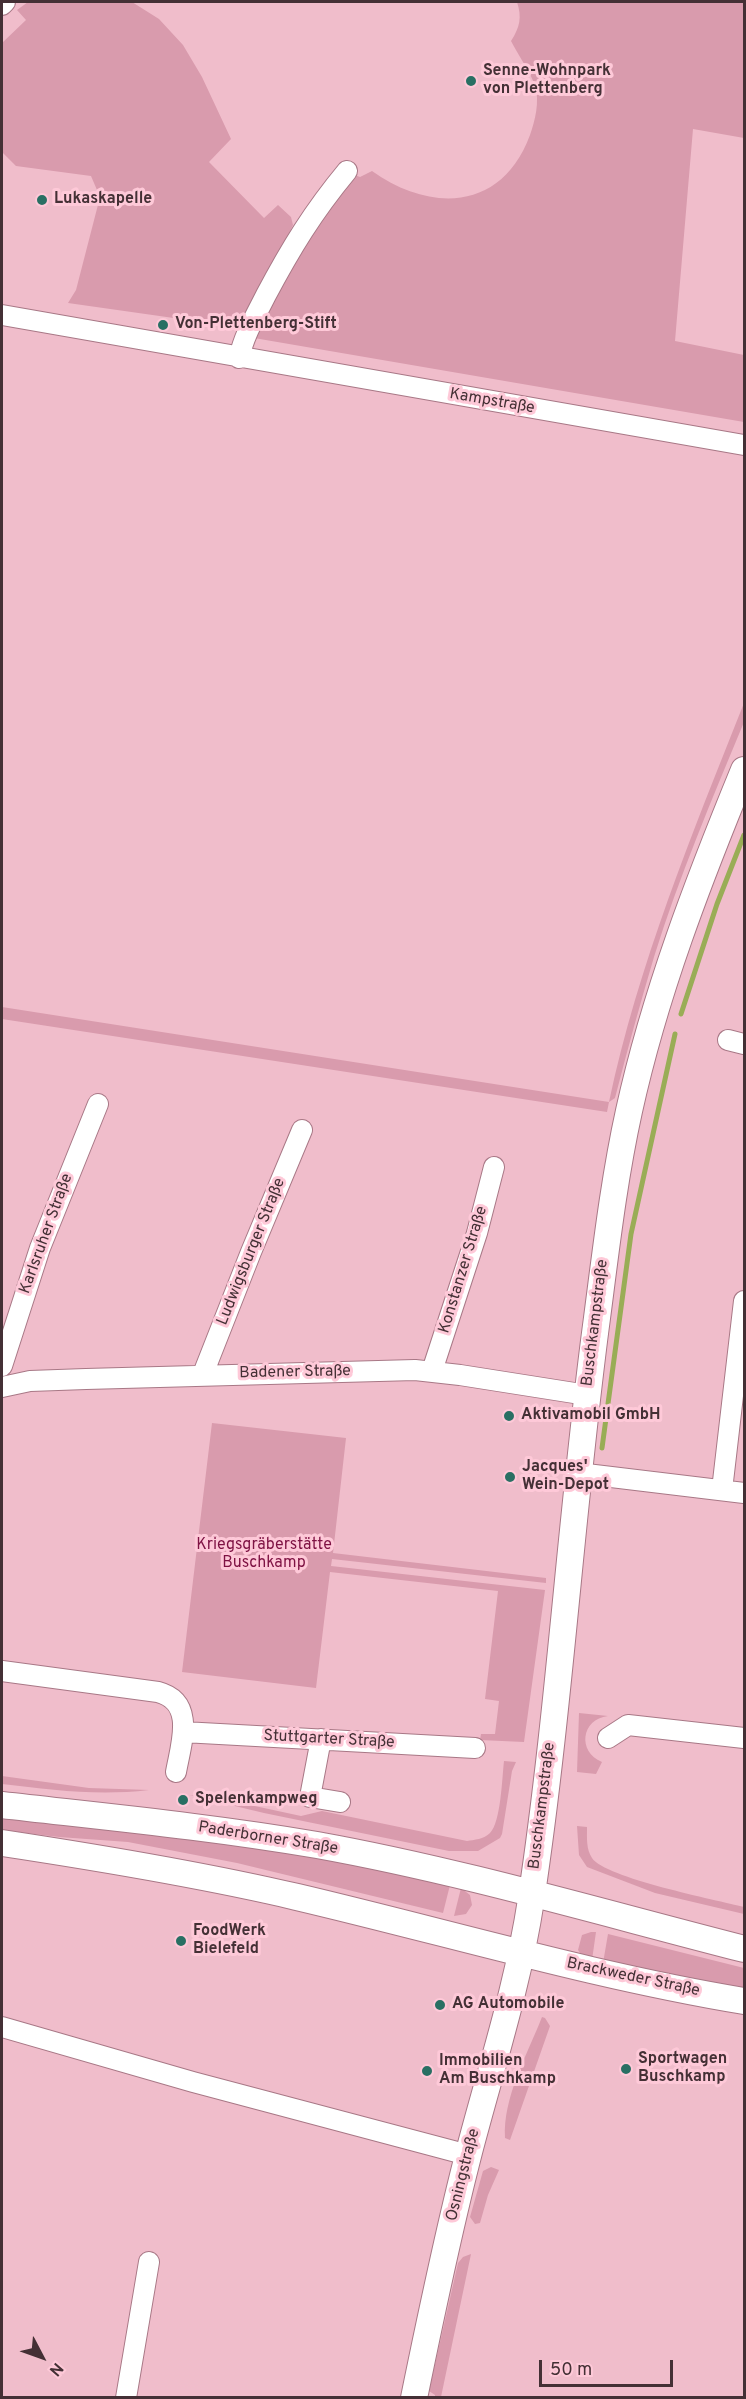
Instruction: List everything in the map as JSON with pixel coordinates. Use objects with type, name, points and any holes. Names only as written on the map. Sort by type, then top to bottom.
[{"type":"main road","name":"Buschkampstraße","points":[[522,1954],[532,1895],[556,1697],[587,1395],[617,1172],[629,1111],[671,956],[744,770]]},
{"type":"main road","name":"Paderborner Straße","points":[[2,1805],[168,1823],[317,1845],[532,1895]]},
{"type":"main road","points":[[2,1843],[194,1875],[307,1899],[522,1954]]},
{"type":"main road","points":[[532,1895],[744,1948]]},
{"type":"main road","name":"Brackweder Straße","points":[[522,1954],[632,1980],[744,2001]]},
{"type":"main road","name":"Osningstraße","points":[[414,2397],[438,2280],[468,2155],[522,1954]]},
{"type":"street","points":[[239,358],[243,340],[286,256],[306,222],[347,171]]},
{"type":"street","name":"Kampstraße","points":[[2,315],[744,445]]},
{"type":"street","name":"Karlsruher Straße","points":[[2,1366],[40,1248],[98,1104]]},
{"type":"street","name":"Ludwigsburger Straße","points":[[203,1374],[250,1252],[302,1130]]},
{"type":"street","name":"Konstanzer Straße","points":[[432,1371],[477,1233],[494,1167]]},
{"type":"street","points":[[722,1490],[744,1301]]},
{"type":"street","name":"Badener Straße","points":[[2,1387],[30,1381],[203,1374],[432,1371],[587,1395]]},
{"type":"street","points":[[578,1473],[744,1493]]},
{"type":"street","points":[[2,1671],[163,1694],[181,1708],[183,1732],[176,1772]]},
{"type":"street","points":[[608,1738],[628,1725],[744,1738]]},
{"type":"street","name":"Stuttgarter Straße","points":[[183,1732],[475,1748]]},
{"type":"street","points":[[321,1739],[310,1797],[340,1802]]},
{"type":"street","points":[[2,2027],[213,2087],[468,2155]]},
{"type":"street","points":[[126,2397],[149,2262]]},
{"type":"green space","points":[[28,2],[132,2],[159,19],[183,45],[202,77],[231,139],[209,162],[264,218],[278,205],[291,217],[293,225],[244,328],[68,303],[76,290],[100,197],[91,176],[16,166],[2,152],[2,43],[26,20],[17,10]]},
{"type":"green space","points":[[517,2],[744,2],[744,138],[693,129],[675,341],[744,355],[744,422],[254,338],[272,295],[352,174],[360,177],[372,171],[395,185],[418,194],[441,198],[463,197],[483,191],[502,179],[518,160],[532,129],[537,98],[533,80],[511,41],[519,22]]},
{"type":"green space","points":[[744,703],[744,722],[674,897],[649,975],[615,1098],[609,1102],[635,1000],[651,950],[686,851]]},
{"type":"green space","points":[[2,1007],[609,1102],[607,1112],[2,1019]]},
{"type":"green space","name":"Kriegsgräberstätte Buschkamp","points":[[212,1423],[346,1438],[333,1553],[546,1578],[546,1583],[332,1559],[331,1566],[545,1590],[524,1742],[480,1740],[481,1734],[495,1734],[499,1701],[485,1699],[498,1591],[330,1572],[316,1688],[182,1672]]},
{"type":"green space","points":[[579,1713],[608,1716],[592,1723],[586,1736],[589,1751],[602,1762],[596,1774],[577,1772]]},
{"type":"green space","points":[[504,1761],[516,1762],[512,1771],[502,1834],[500,1838],[478,1851],[449,1851],[264,1813],[189,1795],[227,1800],[301,1816],[322,1811],[467,1841],[485,1837],[494,1827],[499,1810]]},
{"type":"green space","points":[[2,1776],[89,1788],[149,1790],[93,1792],[57,1790],[2,1784]]},
{"type":"green space","points":[[2,1817],[151,1833],[326,1857],[450,1885],[443,1913],[237,1863],[128,1842],[2,1830]]},
{"type":"green space","points":[[577,1826],[587,1827],[589,1851],[592,1858],[601,1866],[687,1894],[744,1907],[744,1914],[655,1893],[587,1867],[579,1855]]},
{"type":"green space","points":[[461,1888],[470,1895],[472,1905],[466,1914],[454,1916]]},
{"type":"green space","points":[[596,1932],[592,1960],[582,1956],[578,1950],[582,1935]]},
{"type":"green space","points":[[608,1934],[744,1968],[744,1989],[603,1963]]},
{"type":"green space","points":[[542,2017],[550,2026],[510,2140],[505,2138],[508,2107],[517,2076]]},
{"type":"green space","points":[[491,2167],[499,2170],[488,2195],[480,2223],[475,2224],[470,2217],[483,2171]]},
{"type":"green space","points":[[471,2254],[441,2397],[435,2397],[429,2391],[458,2263],[463,2257]]},
{"type":"waterway","points":[[681,1014],[717,904],[744,835]]},
{"type":"waterway","points":[[602,1448],[631,1234],[675,1034]]},
{"type":"place","name":"Senne-Wohnpark von Plettenberg","points":[[471,81]]},
{"type":"place","name":"Lukaskapelle","points":[[42,200]]},
{"type":"place","name":"Von-Plettenberg-Stift","points":[[163,325]]},
{"type":"place","name":"Aktivamobil GmbH","points":[[509,1416]]},
{"type":"place","name":"Jacques' Wein-Depot","points":[[510,1477]]},
{"type":"place","name":"Spelenkampweg","points":[[183,1800]]},
{"type":"place","name":"FoodWerk Bielefeld","points":[[181,1941]]},
{"type":"place","name":"AG Automobile","points":[[440,2005]]},
{"type":"place","name":"Sportwagen Buschkamp","points":[[626,2069]]},
{"type":"place","name":"Immobilien Am Buschkamp","points":[[427,2071]]}]
